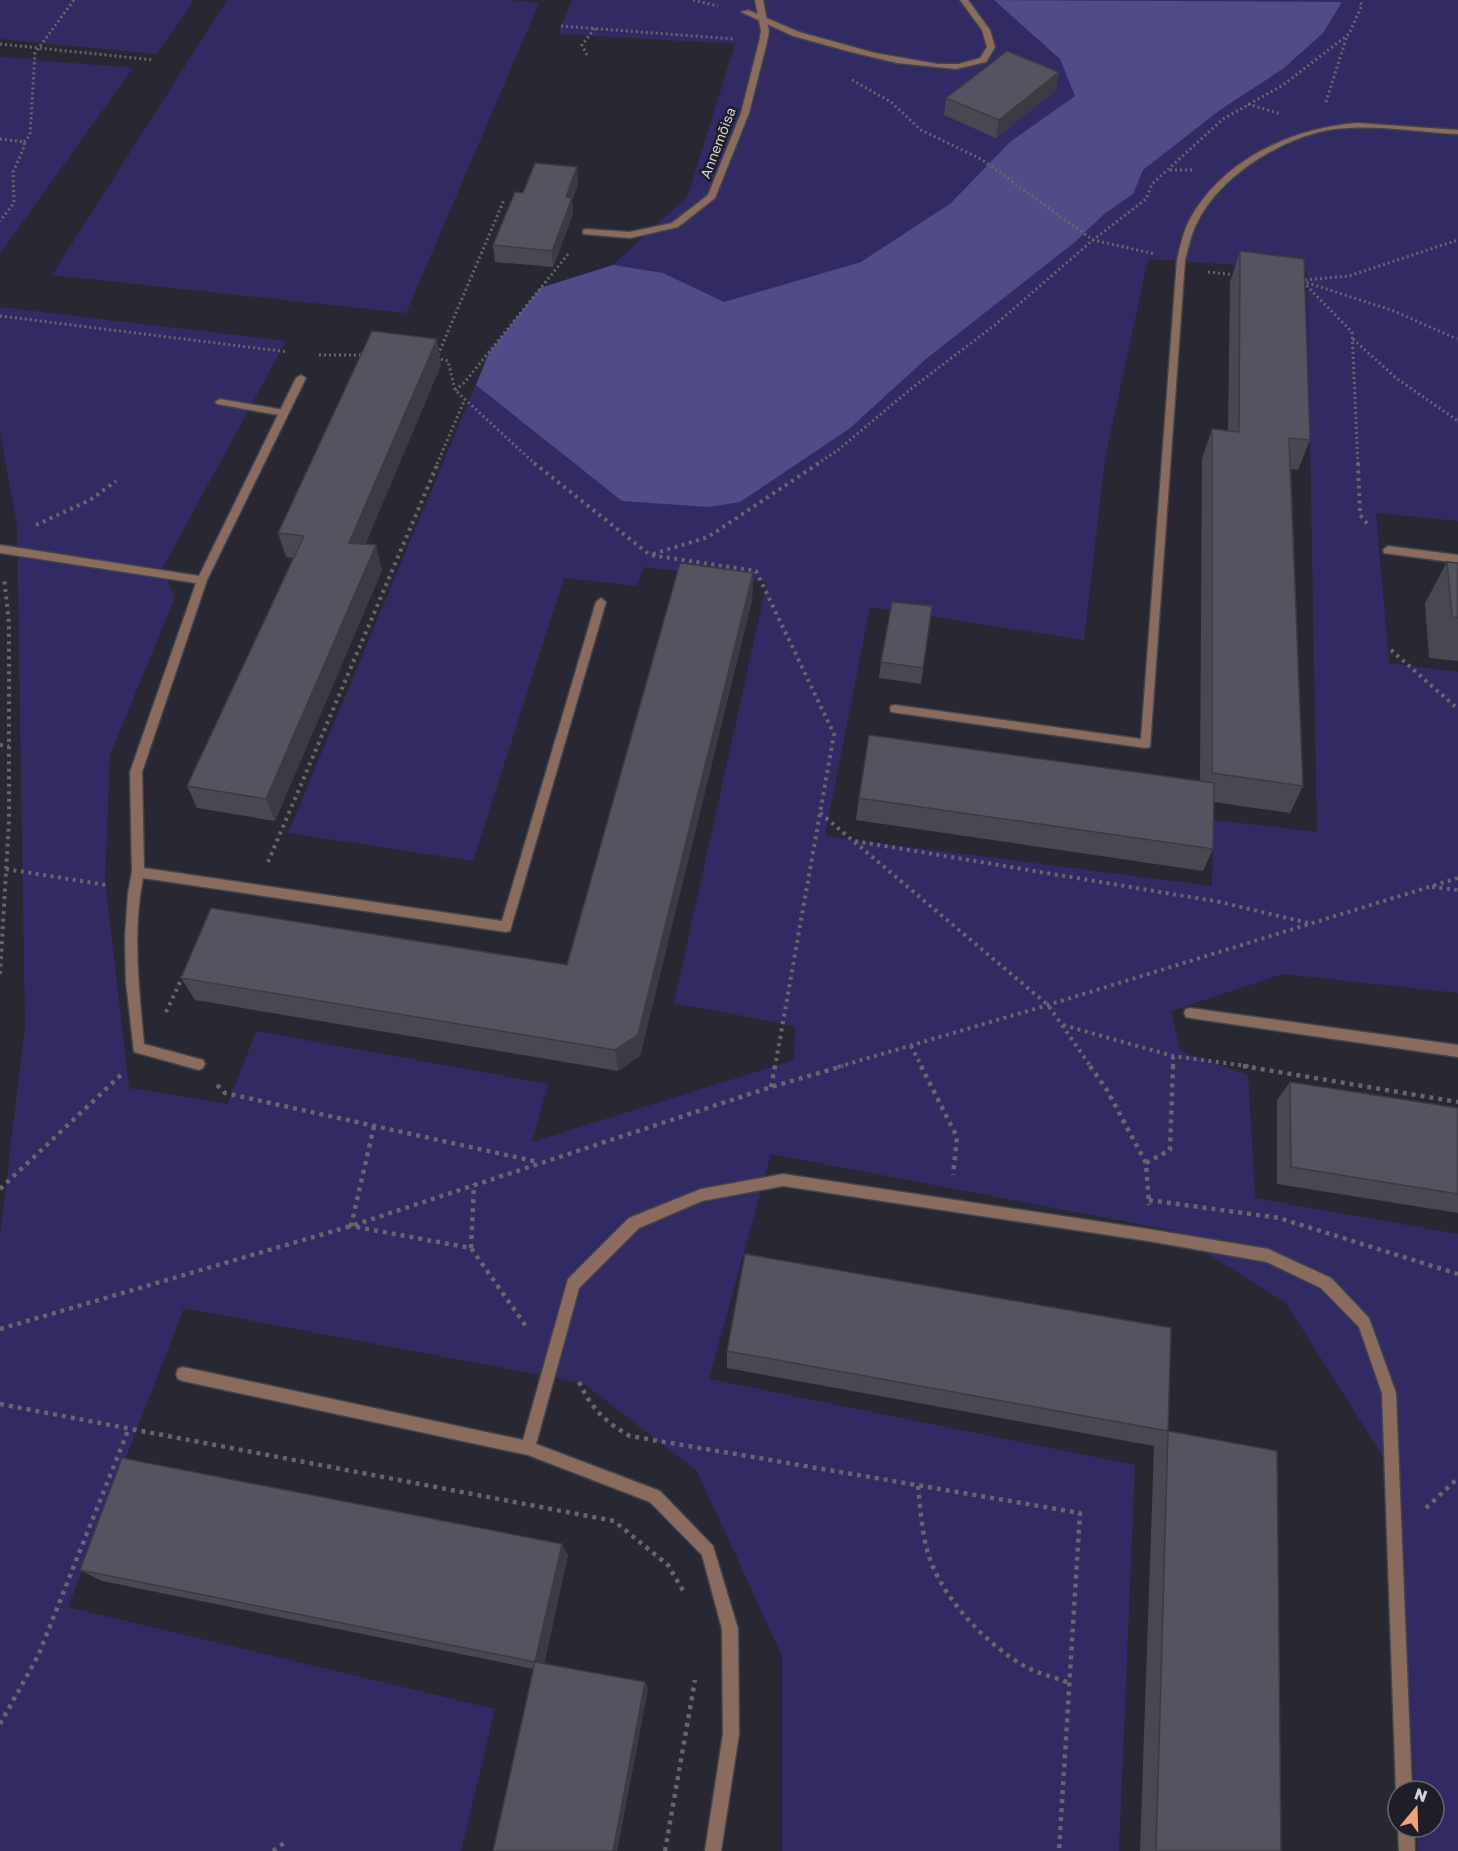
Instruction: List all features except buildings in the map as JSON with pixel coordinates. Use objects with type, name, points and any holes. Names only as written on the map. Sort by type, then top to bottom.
[{"type":"street","name":"Annemõisa","points":[[586,232],[630,235],[675,225],[695,212],[712,196],[745,113],[763,42],[765,31],[759,0]]},
{"type":"street","points":[[745,12],[762,17],[794,33],[829,44],[921,63],[958,67],[983,60],[991,47],[986,30],[964,0]]},
{"type":"street","points":[[896,709],[1146,744],[1181,265],[1194,218],[1218,189],[1244,164],[1272,147],[1310,133],[1356,125],[1458,132]]},
{"type":"street","points":[[199,1064],[138,1048],[132,966],[134,890],[138,872],[136,772],[202,580],[301,378]]},
{"type":"street","points":[[220,402],[284,413]]},
{"type":"street","points":[[0,549],[202,580]]},
{"type":"street","points":[[1388,550],[1458,558]]},
{"type":"street","points":[[138,872],[506,927],[601,602]]},
{"type":"street","points":[[1190,1013],[1458,1051]]},
{"type":"street","points":[[528,1448],[573,1284],[634,1222],[701,1195],[783,1180],[1148,1235],[1268,1256],[1326,1283],[1364,1323],[1389,1393],[1404,1779]]},
{"type":"street","points":[[183,1374],[528,1448],[655,1496],[708,1551],[730,1629],[731,1734],[713,1851]]},
{"type":"path","points":[[0,221],[13,207],[16,199],[13,170],[25,145],[24,142],[30,135],[35,53],[74,0]]},
{"type":"path","points":[[1325,106],[1326,93],[1339,65],[1341,50],[1362,5],[1359,0]]},
{"type":"path","points":[[561,26],[763,42]]},
{"type":"path","points":[[587,55],[582,45],[595,28]]},
{"type":"path","points":[[650,555],[708,537],[838,450],[912,388],[996,324],[1093,240],[1146,199],[1152,184],[1223,119],[1283,85],[1347,35]]},
{"type":"path","points":[[0,44],[154,60]]},
{"type":"path","points":[[851,80],[891,102],[921,130],[981,159],[1093,240],[1181,265],[1246,276]]},
{"type":"path","points":[[0,139],[24,142]]},
{"type":"path","points":[[437,358],[504,200]]},
{"type":"path","points":[[456,390],[586,232]]},
{"type":"path","points":[[1301,280],[1349,276],[1458,240]]},
{"type":"path","points":[[1301,280],[1394,311],[1457,339]]},
{"type":"path","points":[[1301,280],[1352,332],[1360,515],[1388,550]]},
{"type":"path","points":[[0,316],[294,352]]},
{"type":"path","points":[[1352,339],[1395,378],[1458,422]]},
{"type":"path","points":[[317,355],[374,355]]},
{"type":"path","points":[[426,356],[448,361],[456,390],[520,452],[650,555],[756,571],[834,734],[771,1087]]},
{"type":"path","points":[[256,890],[465,399]]},
{"type":"path","points":[[27,529],[90,500],[116,481]]},
{"type":"path","points":[[0,549],[9,624],[7,852],[0,974]]},
{"type":"path","points":[[1391,650],[1458,709]]},
{"type":"path","points":[[0,745],[9,746]]},
{"type":"path","points":[[820,813],[1048,1005],[1107,1090],[1146,1163],[1149,1200],[1148,1235]]},
{"type":"path","points":[[854,841],[1220,902],[1311,923]]},
{"type":"path","points":[[0,850],[7,852]]},
{"type":"path","points":[[0,1329],[351,1226],[538,1162],[771,1087],[1048,1005],[1458,878]]},
{"type":"path","points":[[1430,887],[1458,890]]},
{"type":"path","points":[[1062,1025],[1173,1056],[1458,1102]]},
{"type":"path","points":[[912,1046],[957,1137],[949,1205]]},
{"type":"path","points":[[1146,1163],[1170,1150],[1173,1056]]},
{"type":"path","points":[[199,1064],[225,1093],[538,1162]]},
{"type":"path","points":[[351,1226],[374,1126]]},
{"type":"path","points":[[474,1184],[471,1248],[523,1324],[552,1357],[573,1367],[589,1406],[603,1421],[630,1436],[1080,1513],[1059,1851]]},
{"type":"path","points":[[1149,1200],[1279,1218],[1458,1274]]},
{"type":"path","points":[[351,1226],[471,1248]]},
{"type":"path","points":[[0,1404],[614,1521],[668,1564],[688,1600]]},
{"type":"path","points":[[0,1724],[38,1656],[129,1428]]},
{"type":"path","points":[[918,1486],[923,1533],[934,1568],[959,1606],[993,1643],[1026,1667],[1069,1683]]},
{"type":"path","points":[[665,1851],[696,1675]]},
{"type":"path","points":[[273,1851],[287,1841]]},
{"type":"shaded area","points":[[0,0],[194,0],[157,54],[0,39]]},
{"type":"shaded area","points":[[227,0],[510,0],[539,3],[406,313],[52,275]]},
{"type":"shaded area","points":[[572,0],[1458,0],[1458,521],[1376,513],[1389,663],[1458,672],[1458,993],[1283,974],[1171,1011],[1180,1051],[1248,1075],[1255,1198],[1458,1234],[1458,1851],[1418,1851],[1417,1839],[1446,1839],[1446,1779],[1413,1779],[1394,1474],[1286,1303],[1170,1230],[771,1154],[709,1379],[1135,1465],[1119,1851],[782,1851],[782,1656],[697,1471],[583,1383],[184,1308],[68,1607],[495,1709],[461,1851],[0,1851],[0,1235],[25,1027],[17,525],[0,432],[0,307],[286,341],[162,569],[175,597],[110,755],[105,880],[129,1088],[228,1104],[256,1031],[548,1084],[532,1142],[794,1060],[795,1026],[674,1003],[767,582],[644,567],[637,586],[564,578],[473,861],[288,833],[489,353],[540,288],[613,265],[688,196],[735,44],[558,34]],"holes":[[[1148,259],[1307,270],[1317,832],[1214,820],[1212,886],[825,836],[870,607],[1084,640],[1105,459]]]},
{"type":"shaded area","points":[[994,0],[1342,2],[1323,33],[1284,68],[1220,110],[1143,170],[1133,194],[1104,214],[1075,242],[927,358],[849,429],[740,502],[709,507],[622,501],[476,385],[489,353],[540,288],[613,265],[663,273],[724,302],[861,262],[951,203],[1010,142],[1075,96],[1060,59]]},
{"type":"shaded area","points":[[0,57],[133,68],[0,254]]}]
